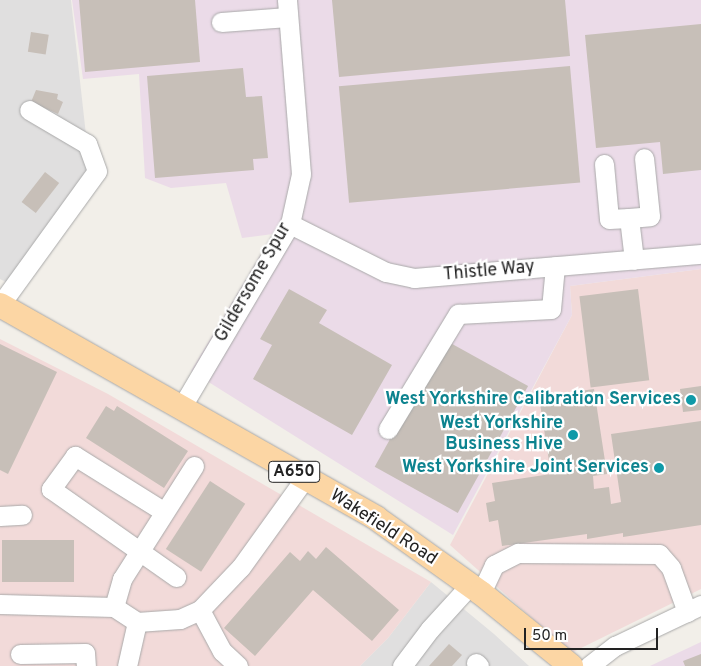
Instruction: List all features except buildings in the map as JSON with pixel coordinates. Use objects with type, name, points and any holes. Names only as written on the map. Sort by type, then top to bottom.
[{"type":"main road","name":"Wakefield Road","points":[[0,305],[376,518],[475,589],[561,663]]},
{"type":"street","points":[[221,22],[288,8]]},
{"type":"street","name":"Gildersome Spur","points":[[181,408],[290,224],[301,174],[288,8]]},
{"type":"street","points":[[0,305],[97,171],[87,144],[29,110]]},
{"type":"street","points":[[604,164],[609,219],[650,216],[644,158]]},
{"type":"street","points":[[630,218],[634,260]]},
{"type":"street","name":"Thistle Way","points":[[290,224],[386,272],[414,278],[701,254]]},
{"type":"street","points":[[388,429],[458,314],[551,309],[555,266]]},
{"type":"street","points":[[163,511],[75,456],[51,489],[176,578]]},
{"type":"street","points":[[114,607],[122,579],[137,552],[194,466]]},
{"type":"street","points":[[0,604],[114,607],[137,622],[164,623],[200,610],[241,567],[305,478]]},
{"type":"street","points":[[0,516],[22,515]]},
{"type":"street","points":[[402,666],[430,628],[475,589],[494,565],[518,553],[659,554],[671,568],[694,608],[615,646],[589,666]]},
{"type":"street","points":[[200,610],[222,651],[238,666]]},
{"type":"street","points":[[128,666],[137,622]]},
{"type":"street","points":[[20,654],[85,653],[86,666]]},
{"type":"shaded area","points":[[0,0],[71,0],[87,144],[97,171],[14,286],[0,279]]},
{"type":"shaded area","points":[[72,0],[701,0],[701,269],[570,286],[572,315],[453,535],[191,371],[273,234],[242,238],[226,183],[171,188],[145,178],[139,74],[83,79]]},
{"type":"shaded area","name":"West Yorkshire Joint Services","points":[[701,269],[701,589],[571,653],[450,545],[572,315],[570,286]]},
{"type":"shaded area","points":[[0,339],[108,394],[431,582],[388,638],[360,666],[0,666]]},
{"type":"shaded area","points":[[431,582],[494,634],[529,666],[360,666],[388,638]]},
{"type":"shaded area","points":[[701,642],[701,666],[650,666]]},
{"type":"place","name":"West Yorkshire Calibration Services","points":[[691,400]]},
{"type":"place","name":"West Yorkshire Business Hive","points":[[573,435]]},
{"type":"place","name":"West Yorkshire Joint Services","points":[[659,468]]}]
